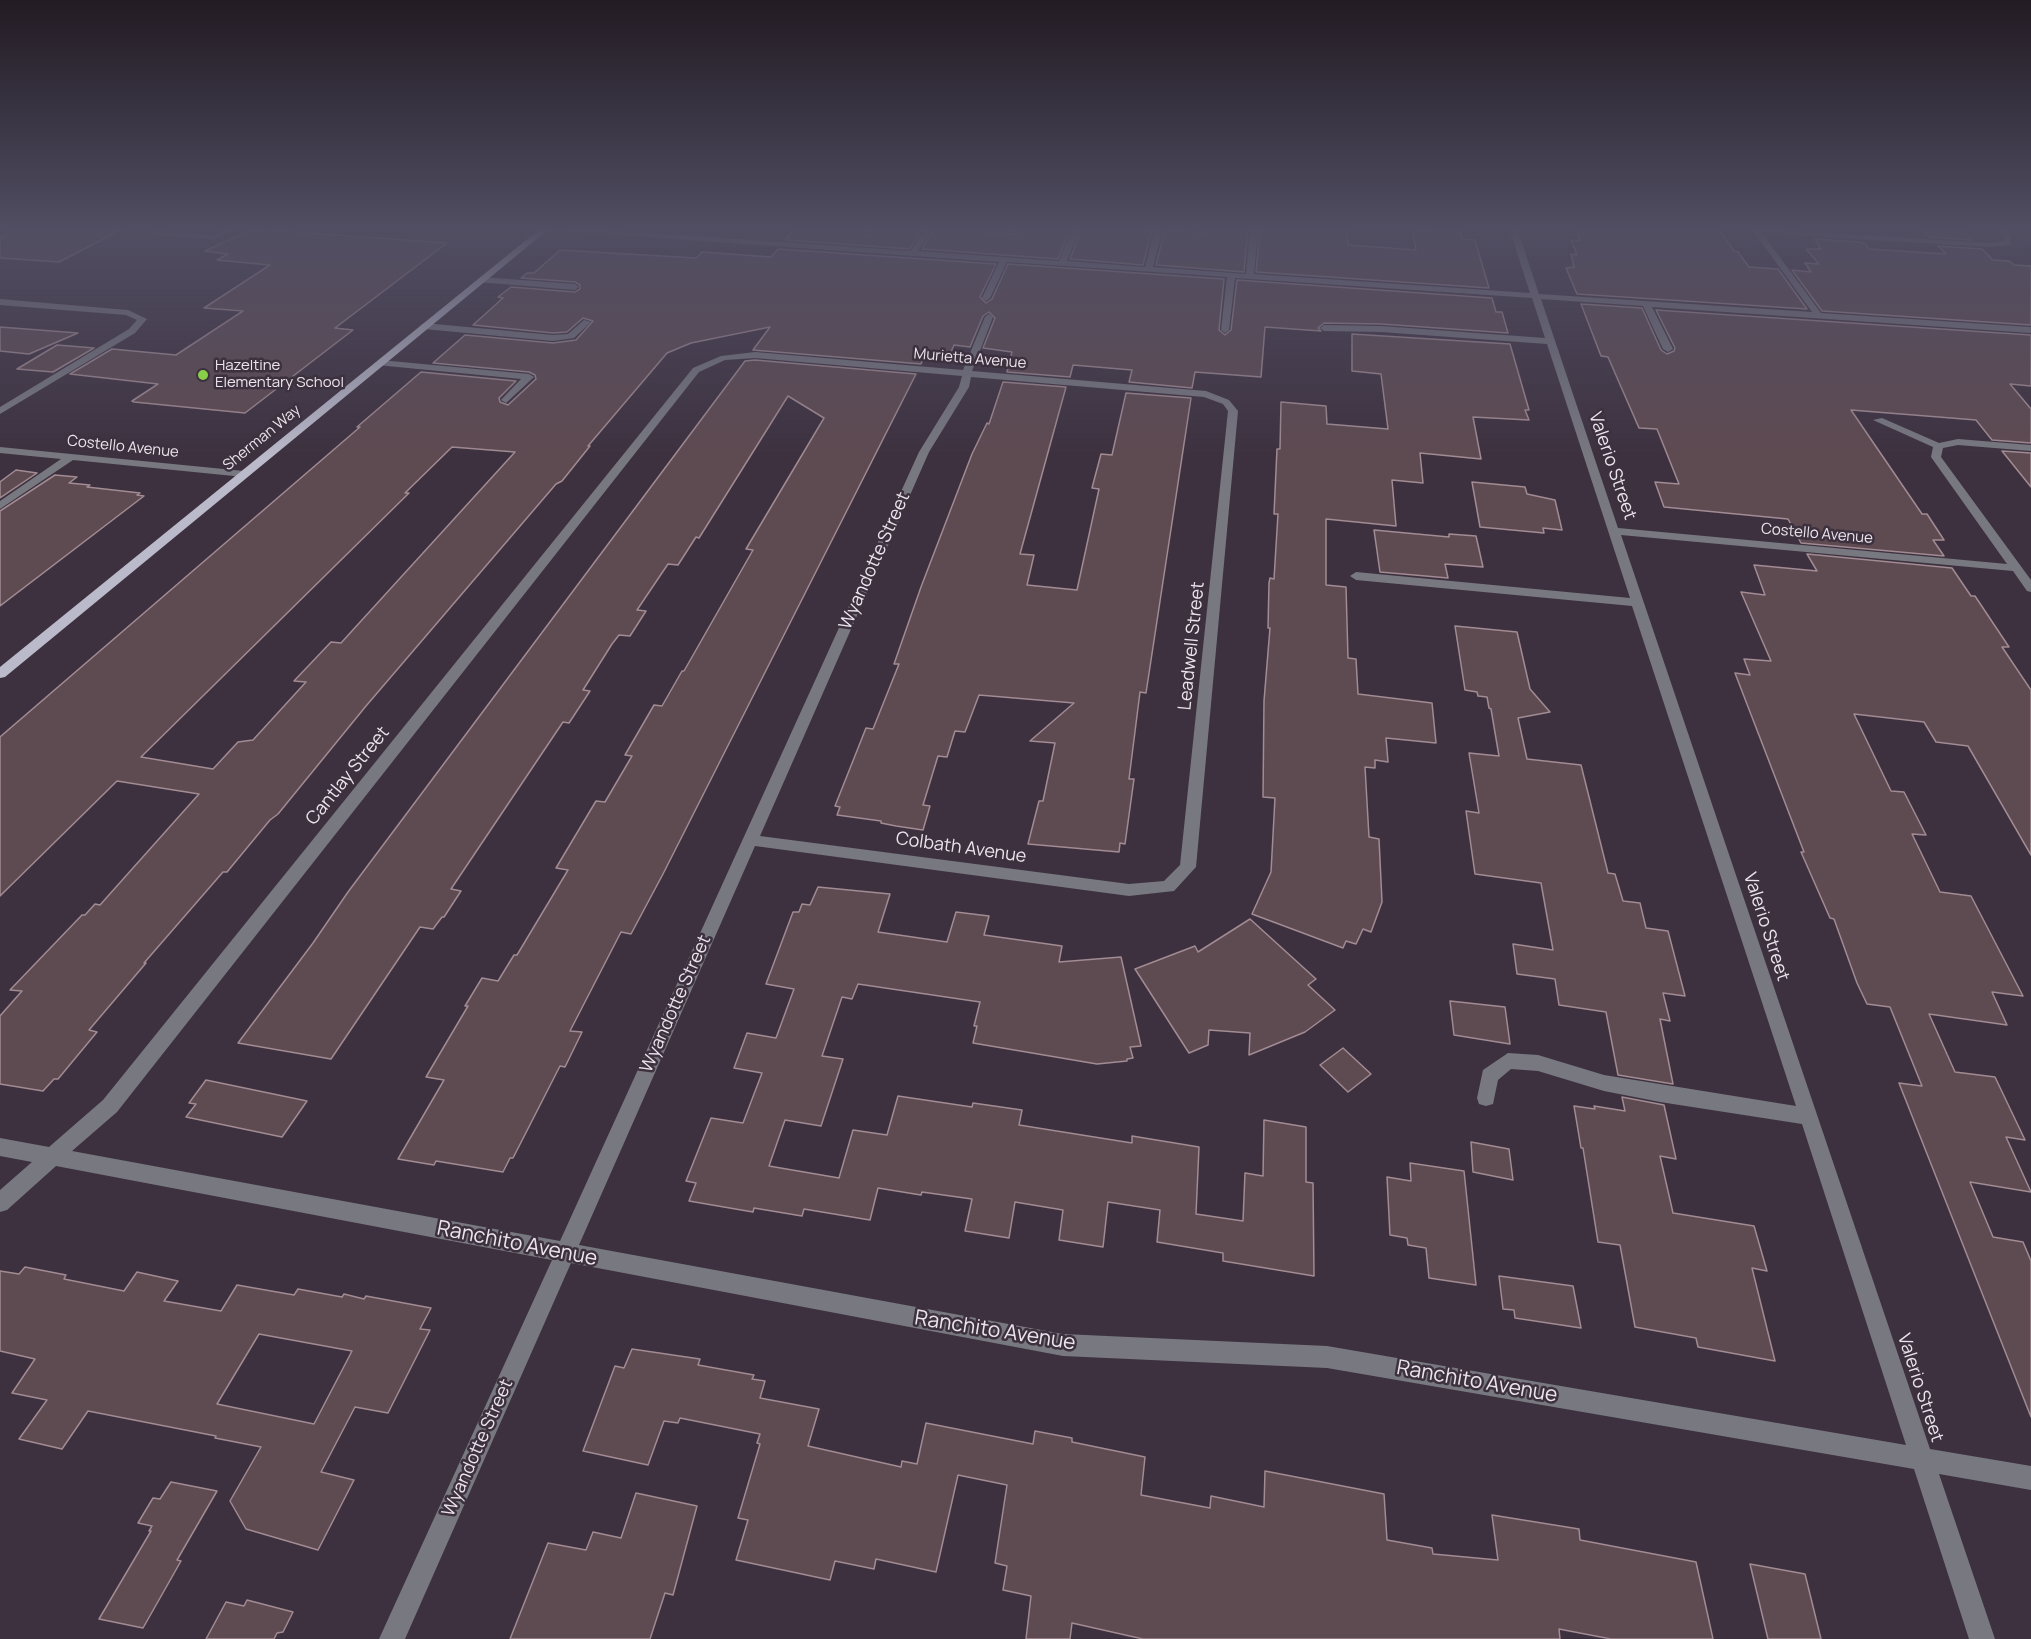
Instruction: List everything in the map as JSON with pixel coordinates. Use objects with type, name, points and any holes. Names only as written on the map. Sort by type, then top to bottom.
[{"type":"main road","name":"Sherman Way","points":[[0,674],[451,304]]},
{"type":"street","points":[[0,411],[132,331],[143,319],[128,314],[27,304]]},
{"type":"street","points":[[1225,330],[1228,304]]},
{"type":"street","name":"Valerio Street","points":[[1538,304],[1982,1639]]},
{"type":"street","points":[[1646,304],[1668,349]]},
{"type":"street","points":[[1654,304],[2031,330]]},
{"type":"street","points":[[1810,304],[1818,315]]},
{"type":"street","name":"Wyandotte Street","points":[[392,1639],[924,452],[964,387],[969,362],[989,317]]},
{"type":"street","points":[[424,326],[553,338],[571,336],[587,322]]},
{"type":"street","points":[[1324,328],[1381,329],[1550,341]]},
{"type":"street","name":"Murietta Avenue","points":[[712,360],[733,355],[755,355],[1206,394],[1226,402]]},
{"type":"street","name":"Cantlay Street","points":[[0,1203],[110,1107],[696,370],[712,360]]},
{"type":"street","points":[[380,363],[529,377],[506,400]]},
{"type":"street","name":"Leadwell Street","points":[[1168,887],[1188,867],[1233,411],[1226,402]]},
{"type":"street","points":[[1878,420],[1938,446],[1958,442],[2031,448]]},
{"type":"street","points":[[1938,446],[1936,457],[2031,588]]},
{"type":"street","name":"Costello Avenue","points":[[0,450],[244,474]]},
{"type":"street","points":[[0,506],[71,457]]},
{"type":"street","name":"Costello Avenue","points":[[1613,531],[2017,568]]},
{"type":"street","points":[[1356,576],[1639,603]]},
{"type":"street","name":"Colbath Avenue","points":[[749,840],[1129,890],[1168,887]]},
{"type":"street","points":[[1486,1098],[1489,1076],[1508,1061],[1538,1063],[1604,1083],[1660,1094],[1809,1117]]},
{"type":"street","name":"Ranchito Avenue","points":[[0,1147],[1064,1345],[1327,1357],[2031,1478]]},
{"type":"building","points":[[209,304],[366,304],[335,328],[353,330],[245,413],[134,402],[132,401],[158,384],[70,374],[112,349],[176,355],[243,311],[204,308]]},
{"type":"building","points":[[496,304],[1222,304],[1219,330],[1225,335],[1231,330],[1234,304],[1494,304],[1496,312],[1502,312],[1508,333],[1381,324],[1324,323],[1318,328],[1321,331],[1265,327],[1261,377],[1195,372],[1192,388],[1129,382],[1132,370],[1073,365],[1070,377],[1007,372],[1012,352],[983,348],[995,318],[989,312],[983,316],[970,347],[954,345],[951,352],[926,352],[921,364],[753,350],[770,327],[691,343],[667,353],[588,446],[590,446],[562,481],[556,484],[366,706],[278,814],[270,820],[227,872],[223,872],[144,963],[146,963],[89,1030],[97,1032],[58,1079],[54,1079],[43,1091],[0,1084],[0,1016],[22,991],[10,990],[82,915],[85,915],[95,904],[100,905],[199,794],[117,781],[0,896],[0,737],[421,372],[516,381],[499,398],[500,402],[508,405],[536,379],[535,375],[529,372],[433,363],[465,335],[553,343],[576,340],[593,321],[583,318],[567,332],[553,333],[473,325]],"holes":[[[452,447],[515,452],[341,643],[331,642],[294,681],[306,682],[253,740],[238,742],[213,769],[141,757],[409,493],[405,493]]]},
{"type":"building","points":[[1581,304],[1642,308],[1661,350],[1667,354],[1675,348],[1656,310],[2031,335],[2031,386],[2010,384],[2031,409],[2031,443],[1992,440],[1976,420],[1851,410],[1922,514],[1927,514],[1944,540],[1933,540],[1944,556],[1801,543],[1788,519],[1664,507],[1655,482],[1679,484],[1657,429],[1639,428],[1608,357],[1601,356]]},
{"type":"building","points":[[1738,304],[1804,304],[1807,309]]},
{"type":"building","points":[[1817,304],[2031,304],[2031,325],[1822,311]]},
{"type":"building","points":[[0,327],[78,333],[29,354],[0,351]]},
{"type":"building","points":[[1352,334],[1510,344],[1529,410],[1525,410],[1529,420],[1473,417],[1481,459],[1420,453],[1423,483],[1392,480],[1396,526],[1326,519],[1326,585],[1346,587],[1348,658],[1356,659],[1358,694],[1432,703],[1436,743],[1386,738],[1388,762],[1375,760],[1375,768],[1365,767],[1369,837],[1379,839],[1382,902],[1371,932],[1363,929],[1356,944],[1346,941],[1343,948],[1252,914],[1271,872],[1275,798],[1263,797],[1264,701],[1270,628],[1268,628],[1269,583],[1270,578],[1274,579],[1278,514],[1274,514],[1277,449],[1280,449],[1281,402],[1326,406],[1327,424],[1388,429],[1381,374],[1352,371]]},
{"type":"building","points":[[57,345],[94,348],[53,372],[17,369]]},
{"type":"building","points":[[745,361],[916,374],[663,874],[631,934],[621,932],[570,1031],[582,1032],[565,1067],[560,1066],[513,1158],[510,1158],[503,1172],[436,1161],[434,1165],[398,1159],[444,1080],[426,1077],[468,1006],[465,1006],[482,978],[498,981],[514,955],[517,955],[568,870],[556,868],[596,801],[605,802],[632,756],[625,755],[654,705],[662,706],[684,671],[753,550],[746,549],[824,418],[788,396],[699,538],[696,537],[678,565],[668,564],[637,610],[646,611],[630,636],[619,635],[612,644],[583,690],[590,691],[569,723],[563,722],[451,889],[461,891],[444,917],[433,929],[420,927],[331,1059],[238,1043],[348,892]]},
{"type":"building","points":[[1003,382],[1066,387],[1020,554],[1034,555],[1027,585],[1077,590],[1099,489],[1092,488],[1101,454],[1112,455],[1126,393],[1191,398],[1146,693],[1140,692],[1129,779],[1134,779],[1125,844],[1120,843],[1119,852],[1028,844],[1039,801],[1043,801],[1055,743],[1030,741],[1074,703],[979,695],[965,732],[955,731],[947,757],[938,756],[923,805],[930,806],[923,830],[837,815],[840,807],[835,806],[866,728],[873,729],[899,664],[894,664],[921,587],[972,454],[987,423],[989,424]]},
{"type":"building","points":[[2002,451],[2031,453],[2031,487]]},
{"type":"building","points":[[16,470],[37,473],[0,498],[0,482]]},
{"type":"building","points":[[55,475],[77,477],[69,483],[140,493],[137,495],[144,496],[0,606],[0,511]]},
{"type":"building","points":[[1472,482],[1525,487],[1527,494],[1555,500],[1562,530],[1543,528],[1544,533],[1480,527]]},
{"type":"building","points":[[1374,530],[1449,537],[1449,534],[1476,536],[1483,567],[1445,564],[1448,578],[1380,572]]},
{"type":"building","points":[[1807,554],[1952,568],[1971,596],[1975,596],[2009,647],[2002,647],[2031,690],[2031,855],[1968,746],[1936,742],[1924,722],[1854,714],[1891,791],[1904,792],[1926,835],[1912,834],[1940,892],[1971,896],[2023,996],[1992,992],[2007,1025],[1929,1014],[1955,1072],[1995,1077],[2025,1140],[2006,1137],[2031,1192],[1970,1182],[1993,1237],[2023,1242],[2031,1261],[2031,1417],[1899,1083],[1922,1086],[1890,1007],[1867,1004],[1857,983],[1834,919],[1830,918],[1801,852],[1804,852],[1735,673],[1750,675],[1744,659],[1771,661],[1741,592],[1765,595],[1754,565],[1817,571]]},
{"type":"building","points":[[1455,626],[1517,632],[1530,689],[1550,712],[1518,718],[1527,759],[1581,765],[1608,873],[1615,874],[1623,901],[1640,903],[1646,928],[1668,931],[1685,996],[1663,993],[1670,1021],[1660,1019],[1673,1084],[1618,1075],[1606,1012],[1559,1005],[1555,979],[1517,974],[1513,944],[1553,950],[1541,883],[1475,874],[1466,811],[1479,813],[1469,753],[1499,756],[1487,697],[1465,690]]},
{"type":"building","points":[[818,887],[890,894],[878,932],[947,942],[956,912],[989,916],[984,935],[1062,946],[1059,962],[1121,957],[1141,1046],[1130,1047],[1133,1058],[1127,1061],[1097,1064],[973,1043],[977,1026],[974,1026],[980,1002],[858,984],[852,999],[842,997],[822,1056],[843,1059],[821,1126],[785,1120],[769,1166],[839,1178],[853,1130],[887,1135],[898,1096],[972,1107],[973,1103],[1022,1110],[1019,1125],[1132,1143],[1132,1136],[1199,1147],[1196,1214],[1243,1221],[1245,1173],[1263,1176],[1264,1120],[1306,1127],[1306,1182],[1313,1183],[1314,1276],[1223,1261],[1223,1253],[1157,1242],[1160,1210],[1108,1202],[1103,1247],[1059,1240],[1063,1210],[1015,1202],[1009,1238],[965,1231],[972,1199],[922,1192],[921,1195],[878,1188],[870,1220],[804,1209],[802,1216],[754,1208],[753,1212],[689,1201],[696,1183],[686,1181],[711,1118],[743,1123],[762,1073],[734,1068],[747,1033],[776,1038],[794,989],[766,984],[793,912],[799,912],[802,904],[810,905]]},
{"type":"building","points":[[1250,919],[1316,979],[1308,985],[1335,1010],[1305,1032],[1249,1055],[1250,1033],[1209,1030],[1208,1045],[1189,1053],[1135,969],[1195,946],[1198,952]]},
{"type":"building","points":[[1450,1001],[1505,1007],[1510,1044],[1454,1035]]},
{"type":"building","points":[[1343,1048],[1371,1074],[1348,1092],[1320,1065]]},
{"type":"building","points":[[206,1080],[307,1101],[282,1137],[186,1117],[196,1104],[189,1103]]},
{"type":"building","points":[[1622,1097],[1664,1105],[1676,1159],[1660,1156],[1673,1213],[1754,1226],[1767,1271],[1752,1268],[1775,1361],[1698,1347],[1696,1338],[1635,1327],[1620,1245],[1598,1242],[1574,1106],[1595,1109],[1594,1106],[1625,1111]]},
{"type":"building","points":[[1471,1142],[1509,1149],[1513,1180],[1473,1172]]},
{"type":"building","points":[[1410,1163],[1464,1171],[1476,1285],[1429,1278],[1426,1248],[1408,1245],[1407,1238],[1390,1235],[1387,1177],[1411,1181]]},
{"type":"building","points":[[25,1267],[66,1275],[64,1279],[124,1291],[137,1272],[178,1281],[164,1301],[221,1311],[237,1285],[294,1295],[298,1289],[342,1297],[344,1294],[364,1299],[366,1296],[431,1308],[420,1329],[430,1330],[388,1413],[355,1407],[321,1472],[354,1480],[318,1550],[246,1529],[230,1501],[261,1447],[88,1411],[62,1449],[19,1439],[47,1400],[12,1393],[35,1359],[0,1351],[0,1271],[19,1274]],"holes":[[[259,1334],[352,1351],[314,1424],[217,1404]]]},
{"type":"building","points":[[1499,1276],[1573,1286],[1581,1328],[1515,1318],[1514,1310],[1503,1309]]},
{"type":"building","points":[[632,1349],[700,1359],[698,1365],[754,1375],[752,1379],[765,1381],[760,1398],[819,1409],[808,1446],[901,1467],[902,1461],[917,1464],[926,1423],[1033,1444],[1035,1431],[1072,1438],[1072,1442],[1145,1457],[1141,1495],[1210,1508],[1211,1496],[1264,1507],[1265,1471],[1384,1494],[1387,1540],[1432,1548],[1433,1554],[1498,1560],[1492,1515],[1579,1529],[1580,1540],[1696,1562],[1713,1639],[1611,1639],[1559,1629],[1560,1639],[1143,1639],[1072,1623],[1070,1639],[1026,1639],[1031,1596],[1003,1590],[1007,1566],[995,1563],[1007,1485],[958,1475],[936,1572],[876,1559],[874,1569],[835,1561],[830,1580],[736,1560],[748,1520],[738,1518],[760,1444],[757,1443],[760,1434],[680,1418],[678,1423],[664,1421],[648,1465],[583,1451],[615,1366],[624,1368]]},
{"type":"building","points":[[171,1482],[217,1491],[177,1560],[181,1561],[143,1628],[99,1619],[151,1531],[149,1531],[152,1526],[138,1523],[153,1498],[160,1499]]},
{"type":"building","points":[[636,1493],[697,1506],[673,1595],[665,1593],[650,1639],[510,1639],[548,1543],[586,1550],[593,1532],[621,1538]]},
{"type":"building","points":[[1750,1564],[1805,1574],[1821,1639],[1768,1639]]},
{"type":"building","points":[[247,1600],[293,1612],[283,1632],[277,1633],[274,1639],[206,1639],[226,1602],[244,1606]]},
{"type":"place","name":"Hazeltine Elementary School","points":[[203,375]]}]
